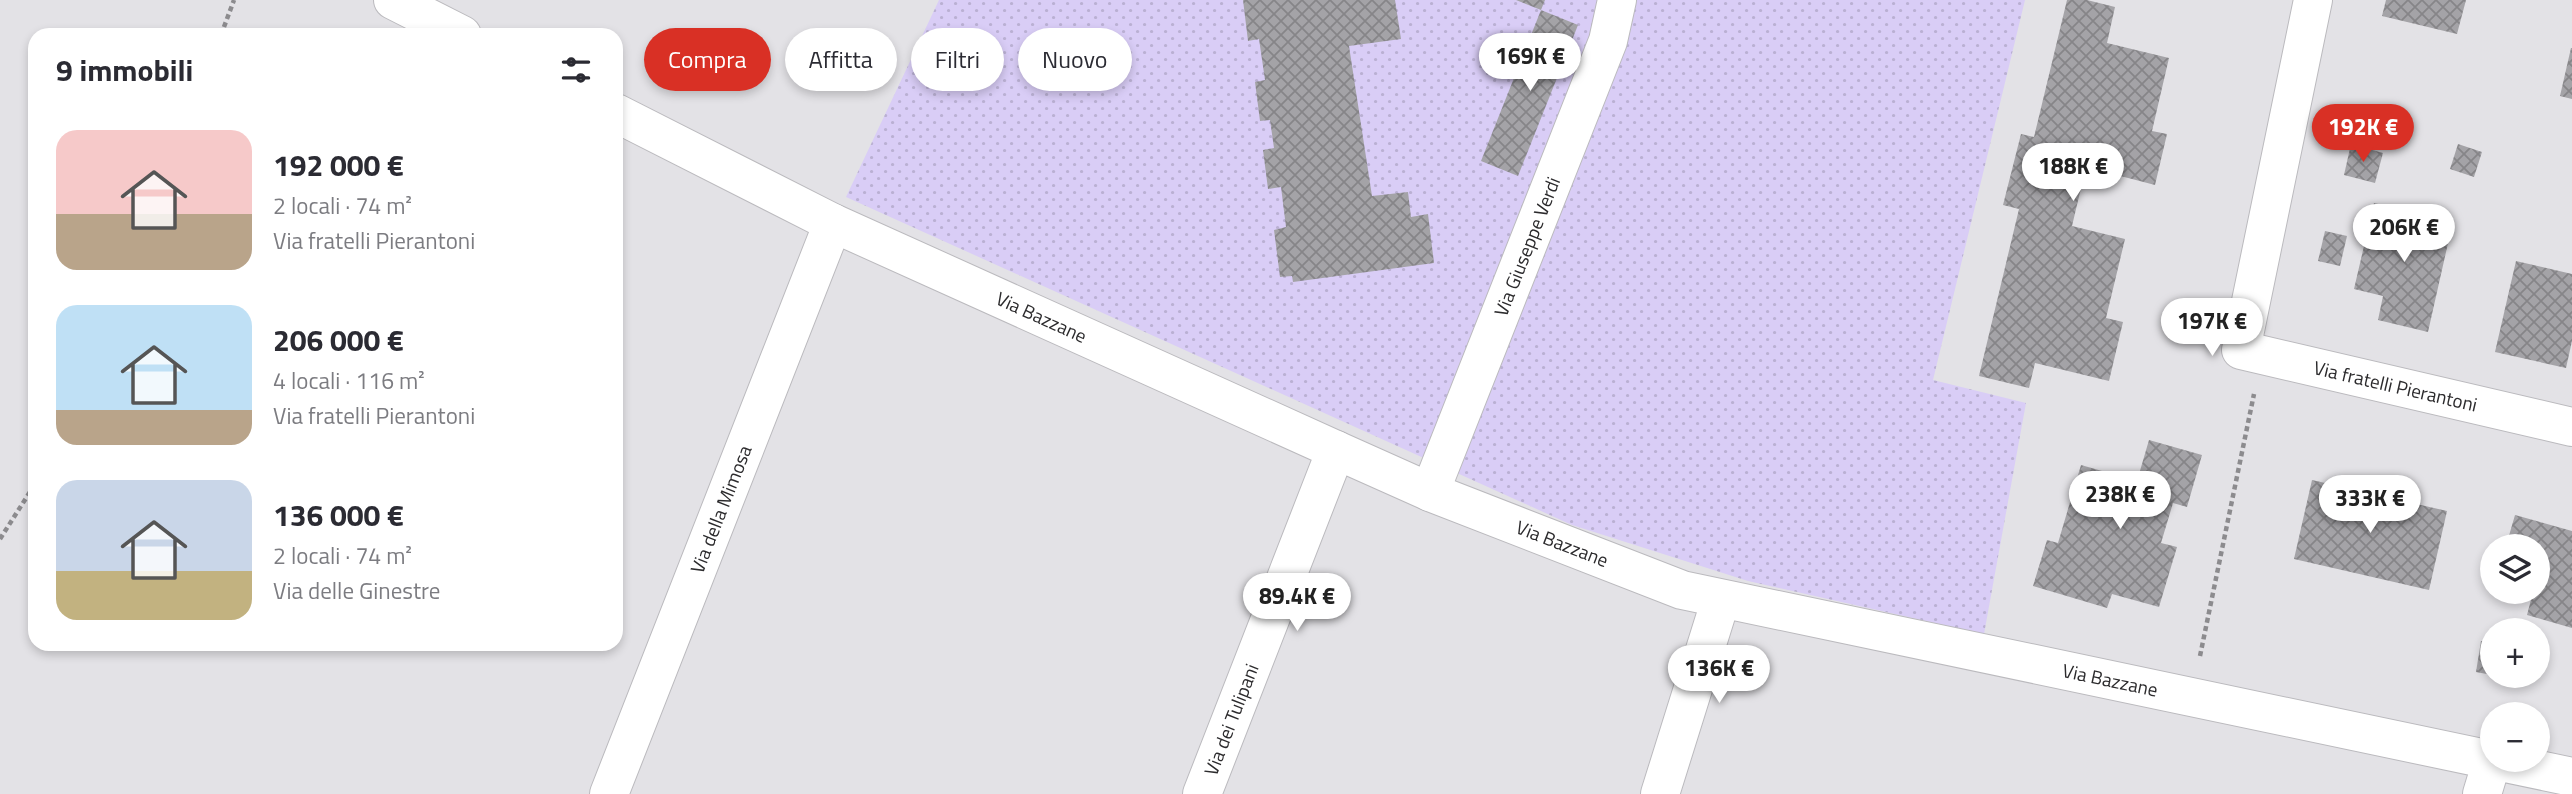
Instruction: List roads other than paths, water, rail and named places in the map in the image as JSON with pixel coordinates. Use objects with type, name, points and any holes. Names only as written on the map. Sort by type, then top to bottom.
[{"type":"street","points":[[393,0],[448,28]]},
{"type":"street","name":"Via Giuseppe Verdi","points":[[1430,492],[1608,41],[1617,0]]},
{"type":"street","name":"Via fratelli Pierantoni","points":[[2313,0],[2241,350],[2572,427]]},
{"type":"street","name":"Via Bazzane","points":[[623,117],[833,223],[1336,450],[1430,492],[1682,590],[2488,777],[2572,777]]},
{"type":"street","name":"Via della Mimosa","points":[[609,794],[833,223]]},
{"type":"street","name":"Via dei Tulipani","points":[[1202,794],[1336,450]]},
{"type":"street","points":[[1660,794],[1721,599]]}]
